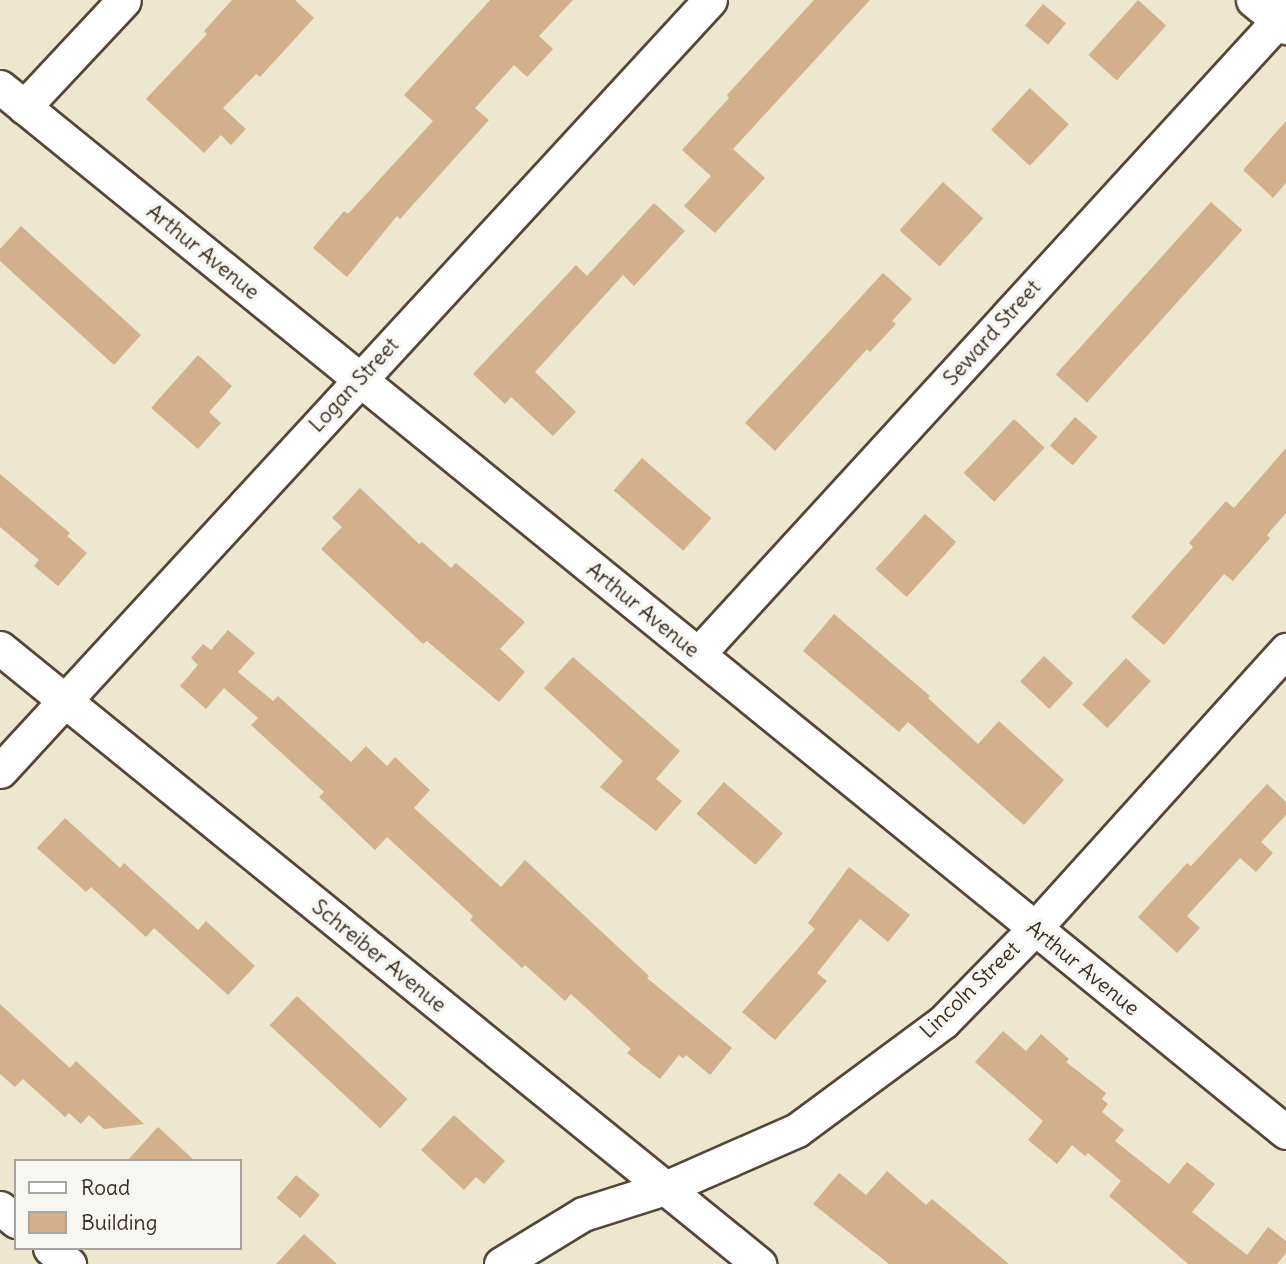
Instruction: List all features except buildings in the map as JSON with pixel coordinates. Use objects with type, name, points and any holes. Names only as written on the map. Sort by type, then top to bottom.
[{"type":"street","points":[[12,97],[124,0]]},
{"type":"street","name":"Logan Street","points":[[0,771],[710,0]]},
{"type":"street","points":[[1252,0],[1283,20]]},
{"type":"street","name":"Seward Street","points":[[698,654],[1283,20]]},
{"type":"street","name":"Arthur Avenue","points":[[12,97],[1286,1132]]},
{"type":"street","name":"Schreiber Avenue","points":[[0,648],[759,1264]]},
{"type":"street","name":"Lincoln Street","points":[[501,1264],[583,1214],[665,1188],[797,1130],[943,1022],[1035,928],[1286,650]]},
{"type":"street","points":[[0,1208],[14,1219]]},
{"type":"street","points":[[52,1250],[69,1264]]}]
